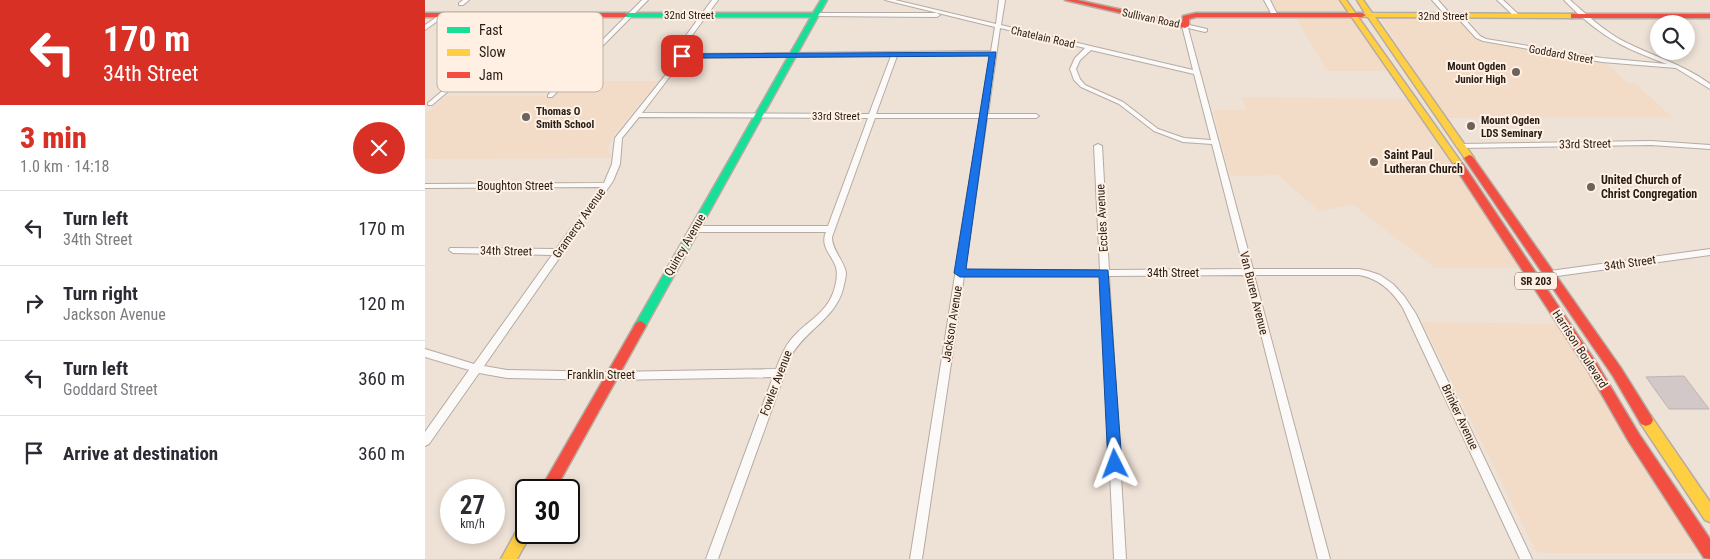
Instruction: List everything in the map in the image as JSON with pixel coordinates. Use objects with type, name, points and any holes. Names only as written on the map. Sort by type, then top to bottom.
[{"type":"street","points":[[603,42],[645,0]]},
{"type":"street","name":"Gramercy Avenue","points":[[425,441],[478,369],[487,352],[606,185],[616,164],[619,138],[682,56],[680,53],[682,45],[715,0]]},
{"type":"street","name":"Quincy Avenue","points":[[553,479],[824,0]]},
{"type":"street","name":"Chatelain Road","points":[[888,0],[1198,74]]},
{"type":"street","name":"Jackson Avenue","points":[[916,559],[1002,0]]},
{"type":"street","name":"Sullivan Road","points":[[1068,0],[1205,30]]},
{"type":"street","points":[[1267,0],[1275,16]]},
{"type":"street","name":"Harrison Boulevard","points":[[1343,0],[1398,75],[1465,173],[1593,368],[1629,429],[1710,553]]},
{"type":"street","name":"Harrison Boulevard","points":[[1360,0],[1550,274],[1710,515]]},
{"type":"street","name":"Goddard Street","points":[[1435,0],[1478,37],[1491,42],[1602,60],[1674,67]]},
{"type":"street","points":[[1501,0],[1516,16]]},
{"type":"street","points":[[1567,0],[1601,30],[1620,41],[1706,81],[1710,87]]},
{"type":"street","name":"32nd Street","points":[[603,15],[953,15]]},
{"type":"street","name":"32nd Street","points":[[1185,26],[1186,18],[1192,15],[1710,16]]},
{"type":"street","points":[[425,28],[437,19]]},
{"type":"street","name":"Van Buren Avenue","points":[[1185,26],[1324,559]]},
{"type":"street","points":[[1089,48],[1075,63],[1073,69],[1075,77],[1083,86],[1121,103],[1148,125],[1164,134],[1193,142],[1216,142]]},
{"type":"street","points":[[682,56],[993,53]]},
{"type":"street","name":"Fowler Avenue","points":[[712,559],[779,373],[795,340],[822,319],[835,300],[841,274],[839,262],[828,247],[831,229],[894,55]]},
{"type":"street","points":[[430,104],[444,92]]},
{"type":"street","points":[[550,96],[554,92]]},
{"type":"street","name":"33rd Street","points":[[636,115],[1036,116]]},
{"type":"street","name":"33rd Street","points":[[1460,146],[1651,144],[1710,147]]},
{"type":"street","name":"Eccles Avenue","points":[[1098,146],[1120,559]]},
{"type":"street","name":"Boughton Street","points":[[425,186],[606,185]]},
{"type":"street","points":[[695,229],[831,229]]},
{"type":"street","name":"34th Street","points":[[453,250],[559,252]]},
{"type":"street","name":"34th Street","points":[[1550,274],[1710,252]]},
{"type":"street","name":"34th Street","points":[[960,273],[1359,272],[1386,280]]},
{"type":"street","name":"Brinker Avenue","points":[[1386,280],[1403,300],[1411,314],[1526,559]]},
{"type":"street","name":"Franklin Street","points":[[425,353],[478,369],[507,374],[611,376],[779,373]]},
{"type":"street","points":[[509,559],[517,544]]},
{"type":"shaded area","points":[[1270,0],[1347,0],[1352,13],[1280,13]]},
{"type":"shaded area","points":[[1296,18],[1354,18],[1393,71],[1327,71]]},
{"type":"shaded area","name":"Mount Ogden Junior High","points":[[1381,19],[1457,19],[1477,40],[1605,62],[1628,83],[1635,83],[1672,117],[1446,118]]},
{"type":"shaded area","name":"Thomas O Smith School","points":[[603,81],[659,81],[614,134],[608,149],[611,158],[425,159],[425,123],[427,121],[425,121],[425,114],[446,96],[554,96],[558,92],[603,92]]},
{"type":"shaded area","points":[[1242,97],[1411,99],[1520,268],[1435,268],[1352,204],[1320,212],[1278,175],[1230,176],[1213,110],[1246,110]]},
{"type":"shaded area","points":[[1422,322],[1556,324],[1702,548],[1699,553],[1544,553],[1536,551]]},
{"type":"building","points":[[1684,376],[1709,409],[1669,409],[1646,377]]},
{"type":"traffic: fast","points":[[640,326],[824,0]]},
{"type":"traffic: fast","points":[[624,15],[815,15]]},
{"type":"traffic: slow","points":[[1343,0],[1458,164]]},
{"type":"traffic: slow","points":[[1360,0],[1469,158]]},
{"type":"traffic: slow","points":[[1362,15],[1574,16]]},
{"type":"traffic: slow","points":[[1646,420],[1710,515]]},
{"type":"traffic: slow","points":[[509,559],[517,544]]},
{"type":"traffic: jam","points":[[1068,0],[1185,26],[1186,18],[1196,15],[1362,15]]},
{"type":"traffic: jam","points":[[425,15],[437,15]]},
{"type":"traffic: jam","points":[[603,15],[624,15]]},
{"type":"traffic: jam","points":[[1574,16],[1710,16]]},
{"type":"traffic: jam","points":[[1469,158],[1617,372],[1646,420]]},
{"type":"traffic: jam","points":[[1458,164],[1593,368],[1634,438],[1710,553]]},
{"type":"traffic: jam","points":[[553,479],[640,326]]},
{"type":"place","name":"Mount Ogden Junior High","points":[[1516,72]]},
{"type":"place","name":"Thomas O Smith School","points":[[526,117]]},
{"type":"place","name":"Mount Ogden LDS Seminary","points":[[1471,126]]},
{"type":"place","name":"Saint Paul Lutheran Church","points":[[1374,162]]},
{"type":"place","name":"United Church of Christ Congregation","points":[[1591,187]]},
{"type":"route","points":[[682,56],[689,54],[894,55],[993,53],[960,273],[1104,273],[1115,464]]}]
